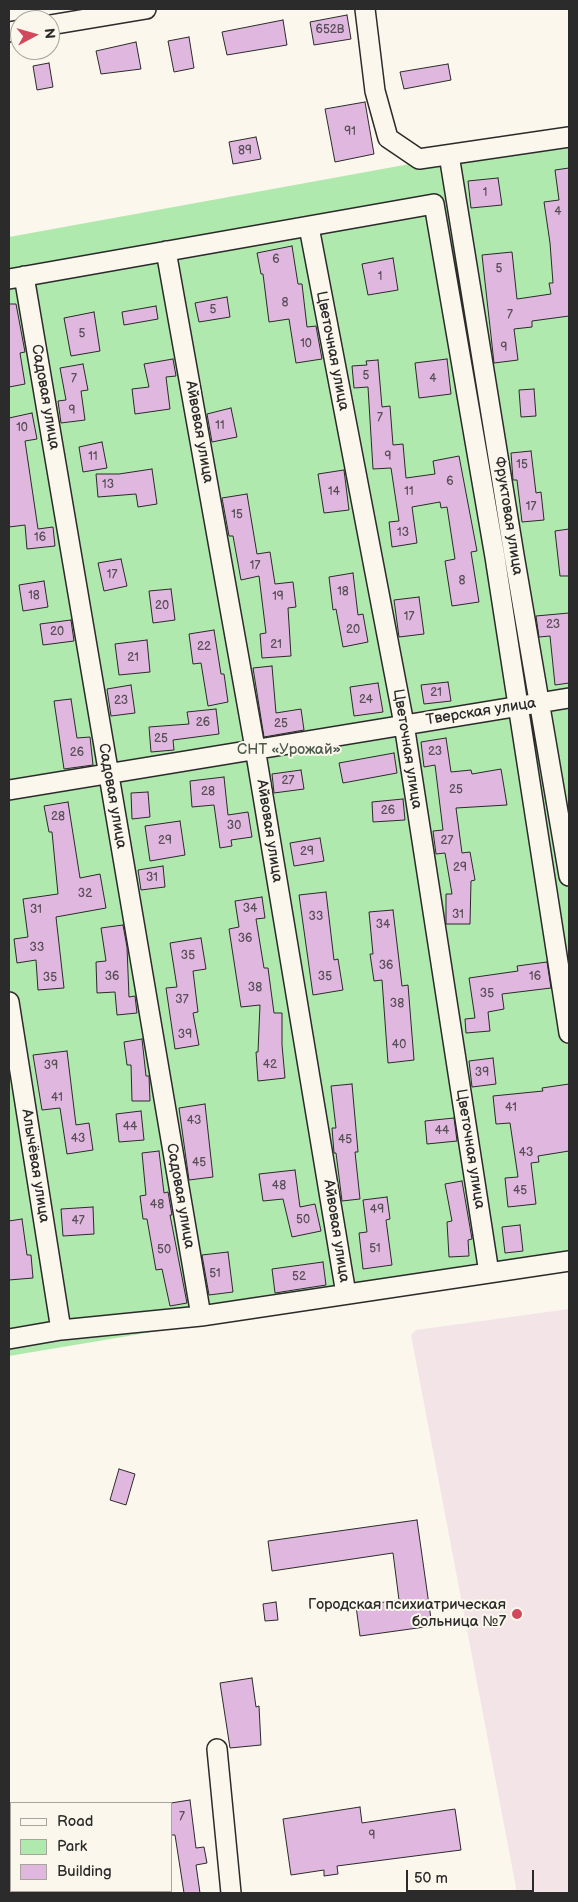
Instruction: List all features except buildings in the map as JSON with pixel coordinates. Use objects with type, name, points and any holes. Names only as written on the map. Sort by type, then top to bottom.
[{"type":"street","points":[[60,23],[146,9]]},
{"type":"street","points":[[364,9],[375,91],[388,138],[419,158],[569,138]]},
{"type":"street","name":"Фруктовая улица","points":[[450,155],[569,876]]},
{"type":"street","points":[[17,278],[434,204],[518,707],[569,1033]]},
{"type":"street","name":"Цветочная улица","points":[[309,227],[404,724],[489,1273]]},
{"type":"street","name":"Айвовая улица","points":[[166,251],[255,748],[346,1294]]},
{"type":"street","name":"Садовая улица","points":[[17,278],[108,775],[201,1316]]},
{"type":"street","name":"Тверская улица","points":[[9,790],[108,775],[255,748],[569,698]]},
{"type":"street","name":"Алычёвая улица","points":[[9,1002],[61,1330]]},
{"type":"street","points":[[9,1339],[61,1330],[201,1316],[569,1261]]},
{"type":"street","points":[[217,1749],[232,1893]]},
{"type":"shaded area","name":"Городская психиатрическая больница №7","points":[[569,1309],[569,1893],[517,1893],[411,1335],[416,1330]]},
{"type":"green space","name":"СНТ «Урожай»","points":[[569,135],[569,1262],[9,1356],[9,237]]},
{"type":"place","name":"Городская психиатрическая больница №7","points":[[517,1614]]}]
